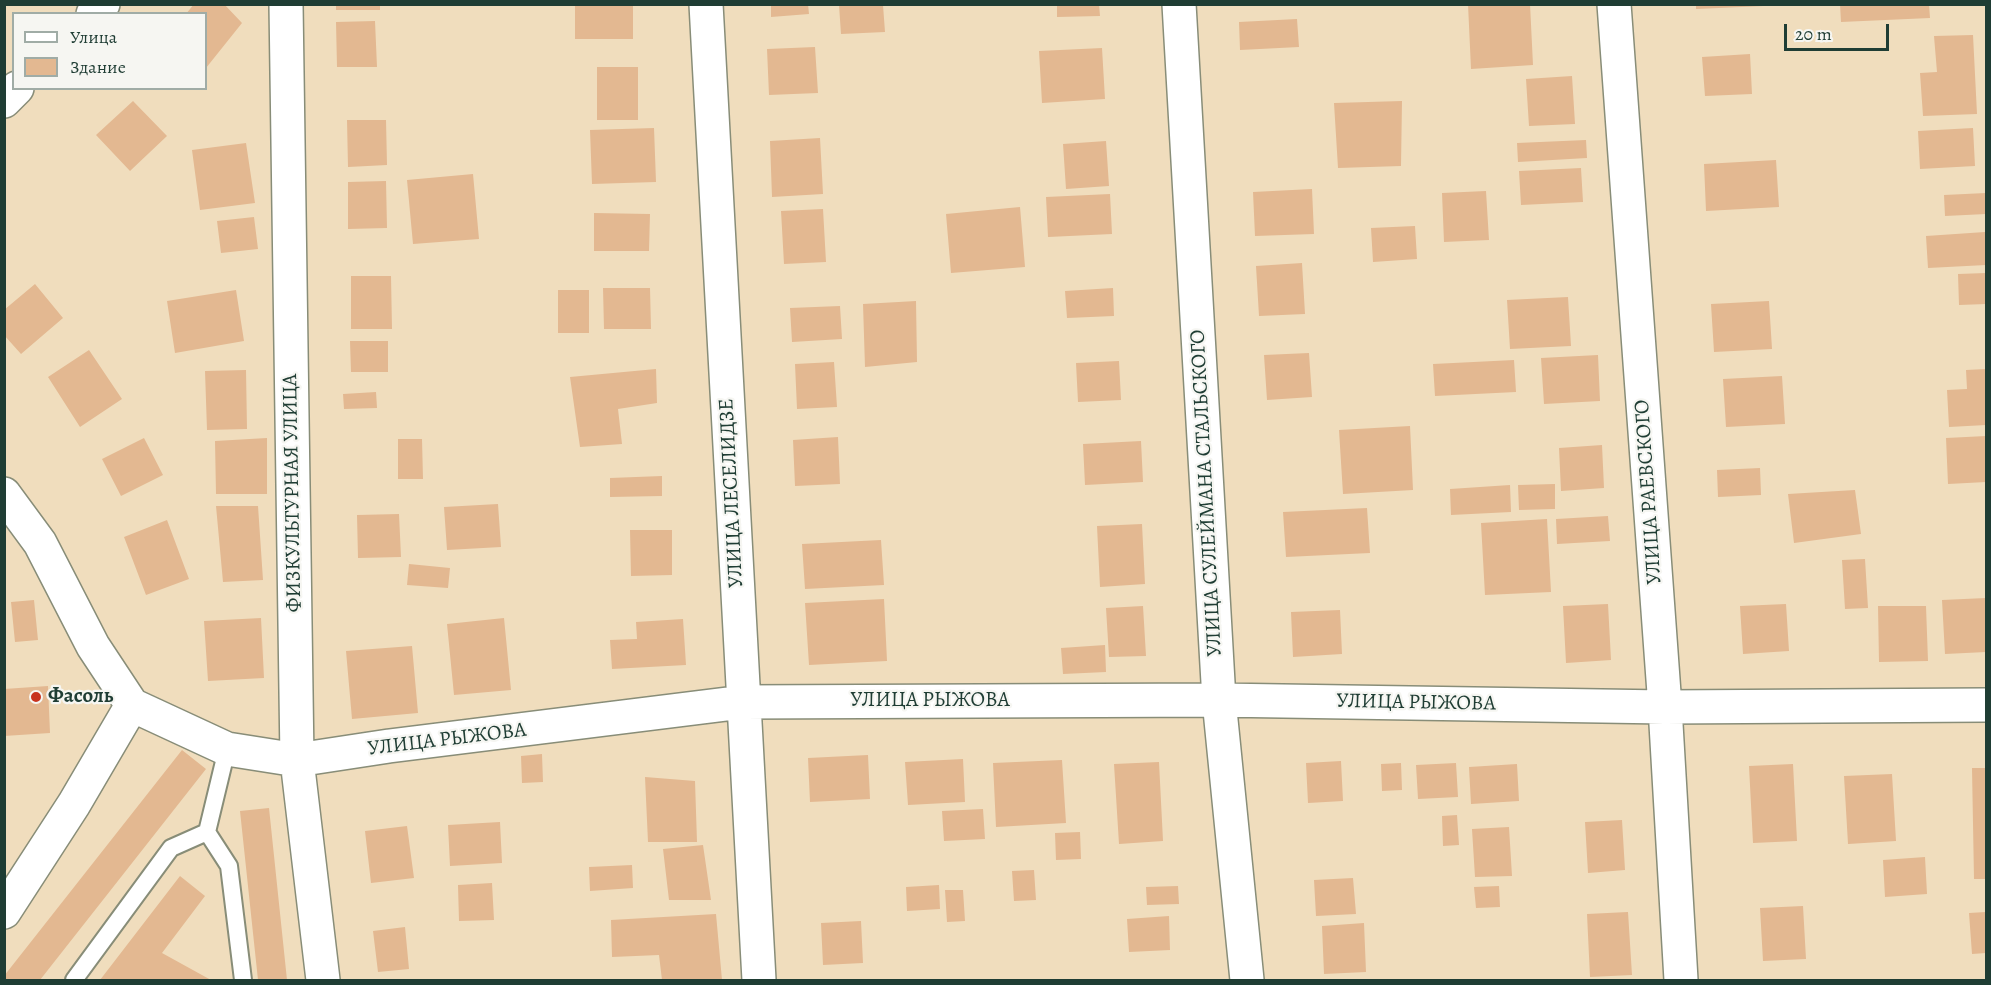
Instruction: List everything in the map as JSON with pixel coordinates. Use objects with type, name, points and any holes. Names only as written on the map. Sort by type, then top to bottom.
[{"type":"street","name":"ФИЗКУЛЬТУРНАЯ УЛИЦА","points":[[286,4],[297,760],[323,981]]},
{"type":"street","name":"УЛИЦА ЛЕСЕЛИДЗЕ","points":[[706,4],[759,981]]},
{"type":"street","name":"УЛИЦА СУЛЕЙМАНА СТАЛЬСКОГО","points":[[1179,4],[1219,700],[1247,981]]},
{"type":"street","name":"УЛИЦА РАЕВСКОГО","points":[[1614,4],[1665,707],[1681,981]]},
{"type":"street","points":[[4,101],[15,90]]},
{"type":"street","points":[[4,494],[40,543],[93,646],[132,705],[74,804],[4,912]]},
{"type":"street","name":"УЛИЦА РЫЖОВА","points":[[132,705],[227,749],[297,760],[389,746],[743,702],[1219,700],[1665,707],[1986,705]]},
{"type":"lane","points":[[227,749],[207,832],[229,866],[243,981]]},
{"type":"lane","points":[[74,981],[171,848],[207,832]]},
{"type":"building","points":[[194,4],[224,4],[242,23],[207,67],[207,12],[188,12]]},
{"type":"building","points":[[336,4],[380,4],[380,10],[336,10]]},
{"type":"building","points":[[575,4],[633,4],[633,39],[575,39]]},
{"type":"building","points":[[771,4],[808,4],[809,14],[771,17]]},
{"type":"building","points":[[1057,4],[1099,4],[1100,16],[1057,17]]},
{"type":"building","points":[[1468,4],[1530,4],[1533,65],[1471,69]]},
{"type":"building","points":[[1696,4],[1764,4],[1764,6],[1696,9]]},
{"type":"building","points":[[1840,4],[1929,4],[1930,18],[1841,22]]},
{"type":"building","points":[[839,5],[883,5],[885,32],[841,34]]},
{"type":"building","points":[[1297,19],[1299,47],[1240,50],[1239,22]]},
{"type":"building","points":[[375,21],[377,67],[337,67],[336,22]]},
{"type":"building","points":[[1973,35],[1977,114],[1923,116],[1920,73],[1937,72],[1934,36]]},
{"type":"building","points":[[815,47],[818,93],[769,95],[767,49]]},
{"type":"building","points":[[1102,48],[1105,99],[1042,103],[1039,51]]},
{"type":"building","points":[[1750,54],[1752,94],[1705,96],[1702,57]]},
{"type":"building","points":[[597,67],[638,67],[638,120],[597,120]]},
{"type":"building","points":[[1572,76],[1575,124],[1529,126],[1526,79]]},
{"type":"building","points":[[133,101],[167,136],[130,171],[96,135]]},
{"type":"building","points":[[1402,101],[1401,166],[1338,168],[1334,103]]},
{"type":"building","points":[[347,120],[386,120],[387,165],[348,167]]},
{"type":"building","points":[[654,128],[656,182],[592,184],[590,130]]},
{"type":"building","points":[[1973,128],[1975,166],[1920,169],[1918,131]]},
{"type":"building","points":[[820,138],[823,194],[772,197],[770,141]]},
{"type":"building","points":[[1586,140],[1587,158],[1518,162],[1517,143]]},
{"type":"building","points":[[1106,141],[1109,186],[1066,189],[1063,144]]},
{"type":"building","points":[[246,143],[255,203],[200,210],[192,150]]},
{"type":"building","points":[[1776,160],[1779,207],[1706,211],[1704,164]]},
{"type":"building","points":[[1581,168],[1583,202],[1521,205],[1519,171]]},
{"type":"building","points":[[473,174],[479,239],[413,244],[407,180]]},
{"type":"building","points":[[386,181],[387,228],[348,229],[348,182]]},
{"type":"building","points":[[1312,189],[1314,234],[1255,236],[1253,192]]},
{"type":"building","points":[[1486,191],[1489,240],[1444,242],[1442,193]]},
{"type":"building","points":[[1986,193],[1986,214],[1945,216],[1944,195]]},
{"type":"building","points":[[1110,194],[1112,234],[1048,237],[1046,197]]},
{"type":"building","points":[[1020,207],[1025,267],[951,273],[946,214]]},
{"type":"building","points":[[823,209],[826,262],[784,264],[781,211]]},
{"type":"building","points":[[594,213],[650,214],[649,251],[594,251]]},
{"type":"building","points":[[254,217],[258,249],[221,253],[217,221]]},
{"type":"building","points":[[1415,226],[1417,259],[1373,262],[1371,228]]},
{"type":"building","points":[[1985,232],[1986,265],[1928,268],[1926,236]]},
{"type":"building","points":[[1302,263],[1305,314],[1259,316],[1256,266]]},
{"type":"building","points":[[1986,273],[1986,304],[1959,305],[1958,274]]},
{"type":"building","points":[[351,276],[391,276],[392,329],[351,329]]},
{"type":"building","points":[[35,284],[63,318],[21,354],[4,335],[4,310]]},
{"type":"building","points":[[603,288],[650,288],[651,329],[604,329]]},
{"type":"building","points":[[1113,288],[1114,316],[1067,318],[1065,291]]},
{"type":"building","points":[[236,290],[244,341],[175,353],[167,301]]},
{"type":"building","points":[[558,290],[589,290],[589,333],[558,333]]},
{"type":"building","points":[[1568,297],[1571,346],[1510,349],[1507,300]]},
{"type":"building","points":[[916,301],[917,362],[865,367],[863,304]]},
{"type":"building","points":[[1769,301],[1772,349],[1714,352],[1711,304]]},
{"type":"building","points":[[840,306],[842,339],[792,342],[790,308]]},
{"type":"building","points":[[350,341],[388,341],[388,372],[351,372]]},
{"type":"building","points":[[89,350],[122,399],[80,427],[48,377]]},
{"type":"building","points":[[1309,353],[1312,397],[1267,400],[1264,355]]},
{"type":"building","points":[[1598,355],[1600,401],[1544,404],[1541,358]]},
{"type":"building","points":[[1514,360],[1516,392],[1435,396],[1433,364]]},
{"type":"building","points":[[1119,361],[1121,400],[1078,402],[1076,363]]},
{"type":"building","points":[[834,362],[837,407],[797,409],[795,364]]},
{"type":"building","points":[[656,369],[657,403],[618,409],[622,444],[580,447],[570,377]]},
{"type":"building","points":[[1986,369],[1986,425],[1949,427],[1947,390],[1967,389],[1966,370]]},
{"type":"building","points":[[246,370],[247,429],[207,430],[205,371]]},
{"type":"building","points":[[1782,376],[1785,424],[1726,427],[1723,379]]},
{"type":"building","points":[[376,392],[377,408],[344,409],[343,394]]},
{"type":"building","points":[[1410,426],[1413,490],[1343,494],[1339,430]]},
{"type":"building","points":[[1986,436],[1986,482],[1948,484],[1946,438]]},
{"type":"building","points":[[838,437],[840,484],[795,486],[793,440]]},
{"type":"building","points":[[144,438],[163,475],[121,496],[102,459]]},
{"type":"building","points":[[267,438],[267,494],[216,494],[215,441]]},
{"type":"building","points":[[398,439],[422,439],[423,479],[398,479]]},
{"type":"building","points":[[1141,441],[1143,482],[1085,485],[1083,444]]},
{"type":"building","points":[[1602,445],[1604,488],[1561,491],[1559,448]]},
{"type":"building","points":[[1760,468],[1761,495],[1718,497],[1717,470]]},
{"type":"building","points":[[662,476],[662,496],[610,497],[610,478]]},
{"type":"building","points":[[1555,484],[1555,509],[1519,510],[1518,485]]},
{"type":"building","points":[[1510,485],[1511,512],[1451,515],[1450,489]]},
{"type":"building","points":[[1855,490],[1861,534],[1794,543],[1788,494]]},
{"type":"building","points":[[498,504],[501,547],[447,550],[444,507]]},
{"type":"building","points":[[216,506],[258,506],[263,580],[223,582]]},
{"type":"building","points":[[1367,508],[1370,553],[1286,557],[1283,512]]},
{"type":"building","points":[[399,514],[401,557],[358,558],[357,515]]},
{"type":"building","points":[[1608,516],[1610,541],[1557,544],[1556,519]]},
{"type":"building","points":[[1547,519],[1551,592],[1485,595],[1481,523]]},
{"type":"building","points":[[167,520],[189,579],[146,595],[124,537]]},
{"type":"building","points":[[1142,524],[1145,584],[1100,587],[1097,526]]},
{"type":"building","points":[[630,530],[672,530],[672,575],[631,576]]},
{"type":"building","points":[[881,540],[884,585],[805,589],[802,544]]},
{"type":"building","points":[[1865,559],[1868,608],[1845,609],[1842,560]]},
{"type":"building","points":[[409,564],[450,568],[448,588],[407,585]]},
{"type":"building","points":[[1986,598],[1986,652],[1945,654],[1942,600]]},
{"type":"building","points":[[884,599],[887,661],[809,665],[805,603]]},
{"type":"building","points":[[34,600],[38,640],[15,642],[11,602]]},
{"type":"building","points":[[1608,604],[1611,660],[1566,663],[1563,606]]},
{"type":"building","points":[[1786,604],[1789,651],[1743,654],[1740,606]]},
{"type":"building","points":[[1143,606],[1146,656],[1109,657],[1106,608]]},
{"type":"building","points":[[1878,606],[1926,606],[1928,661],[1879,662]]},
{"type":"building","points":[[1340,610],[1342,654],[1293,657],[1291,612]]},
{"type":"building","points":[[261,618],[264,678],[208,681],[204,621]]},
{"type":"building","points":[[504,618],[511,690],[454,695],[447,624]]},
{"type":"building","points":[[683,619],[686,665],[612,669],[610,640],[637,639],[636,622]]},
{"type":"building","points":[[1105,645],[1106,672],[1063,674],[1061,648]]},
{"type":"building","points":[[412,646],[418,713],[352,719],[346,651]]},
{"type":"building","points":[[48,686],[50,733],[4,736],[4,689]]},
{"type":"building","points":[[182,750],[206,769],[40,980],[4,980],[4,976]]},
{"type":"building","points":[[542,754],[543,782],[522,783],[521,756]]},
{"type":"building","points":[[868,755],[870,799],[810,802],[808,758]]},
{"type":"building","points":[[963,759],[965,802],[908,805],[905,762]]},
{"type":"building","points":[[1062,760],[1066,823],[996,827],[993,763]]},
{"type":"building","points":[[1341,761],[1343,801],[1308,803],[1306,763]]},
{"type":"building","points":[[1159,762],[1163,841],[1119,844],[1114,764]]},
{"type":"building","points":[[1401,763],[1402,790],[1382,791],[1381,764]]},
{"type":"building","points":[[1456,763],[1458,797],[1418,799],[1416,765]]},
{"type":"building","points":[[1517,764],[1519,801],[1471,804],[1469,767]]},
{"type":"building","points":[[1793,764],[1797,841],[1753,843],[1749,766]]},
{"type":"building","points":[[1972,768],[1986,768],[1986,879],[1974,879]]},
{"type":"building","points":[[1892,774],[1896,841],[1848,844],[1844,776]]},
{"type":"building","points":[[645,777],[695,781],[697,842],[648,842]]},
{"type":"building","points":[[269,808],[287,980],[258,980],[240,811]]},
{"type":"building","points":[[983,809],[985,839],[944,841],[942,811]]},
{"type":"building","points":[[1457,815],[1459,845],[1443,846],[1442,816]]},
{"type":"building","points":[[1622,820],[1625,870],[1588,873],[1585,822]]},
{"type":"building","points":[[500,822],[502,863],[450,866],[448,825]]},
{"type":"building","points":[[407,826],[414,878],[371,883],[365,831]]},
{"type":"building","points":[[1509,827],[1512,876],[1475,877],[1472,829]]},
{"type":"building","points":[[1080,832],[1081,859],[1056,860],[1055,833]]},
{"type":"building","points":[[703,845],[711,900],[669,900],[663,849]]},
{"type":"building","points":[[1925,857],[1927,894],[1885,897],[1883,860]]},
{"type":"building","points":[[632,865],[633,888],[590,891],[589,867]]},
{"type":"building","points":[[1034,870],[1036,900],[1014,901],[1012,871]]},
{"type":"building","points":[[180,876],[205,896],[162,953],[211,980],[100,980]]},
{"type":"building","points":[[1353,878],[1356,914],[1316,916],[1314,880]]},
{"type":"building","points":[[492,883],[494,920],[459,921],[458,885]]},
{"type":"building","points":[[939,885],[940,909],[907,911],[906,887]]},
{"type":"building","points":[[1178,886],[1179,904],[1147,905],[1146,887]]},
{"type":"building","points":[[1499,886],[1500,907],[1476,908],[1474,887]]},
{"type":"building","points":[[945,890],[963,890],[965,921],[947,922]]},
{"type":"building","points":[[1803,906],[1806,959],[1763,961],[1760,908]]},
{"type":"building","points":[[1628,912],[1632,975],[1590,977],[1587,914]]},
{"type":"building","points":[[1986,912],[1986,953],[1972,954],[1969,913]]},
{"type":"building","points":[[716,914],[722,980],[662,980],[659,955],[612,957],[611,920]]},
{"type":"building","points":[[1169,916],[1170,950],[1129,952],[1127,919]]},
{"type":"building","points":[[861,921],[863,963],[823,965],[821,923]]},
{"type":"building","points":[[1364,923],[1366,972],[1324,974],[1322,926]]},
{"type":"building","points":[[405,927],[409,969],[378,972],[373,931]]},
{"type":"place","name":"Фасоль","points":[[36,697]]}]
